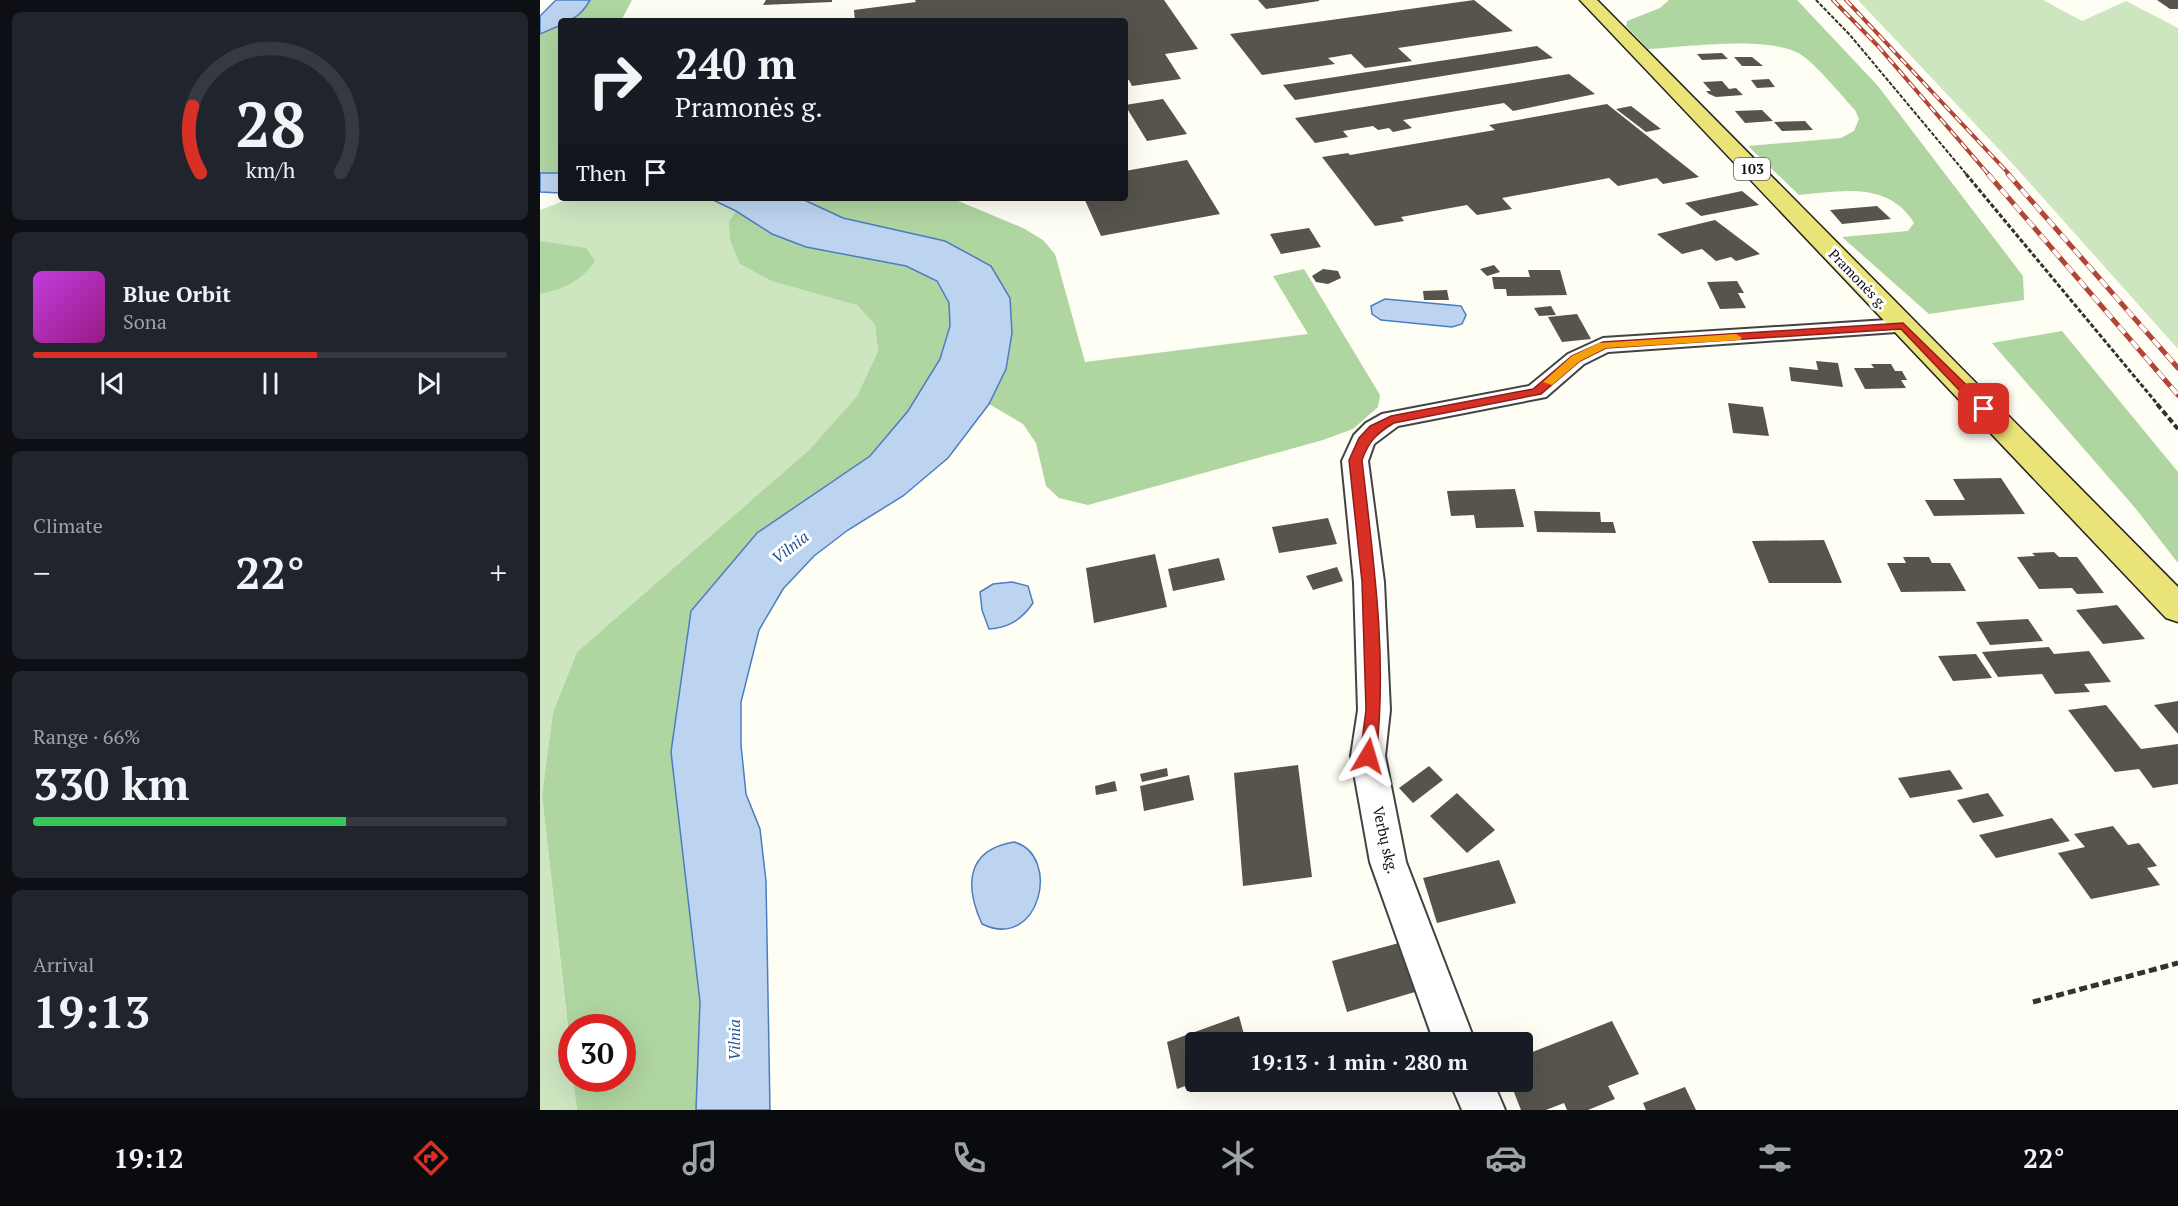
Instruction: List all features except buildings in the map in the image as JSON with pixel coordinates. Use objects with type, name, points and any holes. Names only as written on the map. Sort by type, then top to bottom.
[{"type":"main road","name":"Pramonės g.","points":[[1588,0],[2178,609]]},
{"type":"street","name":"Verbų skg.","points":[[1450,1032],[1388,861],[1368,756],[1374,710],[1369,582],[1356,460],[1363,441],[1375,429],[1391,420],[1537,392],[1576,359],[1603,345],[1903,326]]},
{"type":"street","points":[[1476,1092],[1484,1110]]},
{"type":"path","points":[[1816,0],[1865,52],[2178,429]]},
{"type":"path","points":[[2033,1002],[2178,963]]},
{"type":"green space","points":[[590,0],[632,0],[623,18],[573,18],[580,14]]},
{"type":"green space","points":[[1669,0],[1797,0],[1878,86],[2023,276],[2024,300],[1929,314],[1842,237],[1908,231],[1914,223],[1904,210],[1891,200],[1862,192],[1799,195],[1748,146],[1841,138],[1854,131],[1859,119],[1855,110],[1813,65],[1800,54],[1786,48],[1726,44],[1648,49],[1626,26],[1627,21],[1660,8]]},
{"type":"green space","points":[[1858,0],[2043,0],[2082,21],[2126,1],[2178,28],[2178,349],[2010,161]]},
{"type":"green space","points":[[558,26],[558,173],[540,173],[540,34]]},
{"type":"green space","points":[[563,201],[715,201],[736,211],[729,221],[857,305],[875,325],[878,351],[857,396],[809,450],[577,652],[553,712],[542,795],[566,1014],[558,1014],[558,1092],[575,1092],[577,1110],[540,1110],[540,294],[553,291],[555,245],[540,241],[540,210]]},
{"type":"green space","points":[[806,201],[958,201],[1023,228],[1043,240],[1055,254],[1085,362],[1308,334],[1273,276],[1304,269],[1380,395],[1378,407],[1353,429],[1323,440],[1088,505],[1059,498],[1046,486],[1036,443],[1023,424],[989,404],[1006,369],[945,241],[843,218]]},
{"type":"green space","points":[[736,211],[772,234],[806,247],[906,266],[937,281],[949,303],[950,327],[940,359],[908,411],[870,456],[757,533],[691,611],[671,752],[700,1002],[696,1110],[577,1110],[575,1092],[636,1092],[636,1014],[567,1014],[542,795],[553,712],[577,652],[809,450],[857,396],[878,351],[875,325],[857,305],[772,281],[740,264],[730,240],[729,221]]},
{"type":"green space","points":[[540,241],[586,248],[595,261],[578,279],[557,290],[540,294]]},
{"type":"green space","points":[[2062,331],[2178,472],[2178,563],[2136,509],[1992,343]]},
{"type":"water","points":[[556,0],[590,0],[574,18],[558,18],[558,26],[540,34],[540,16]]},
{"type":"water","points":[[540,173],[558,173],[558,193],[540,192]]},
{"type":"water","name":"Vilnia","points":[[715,201],[806,201],[843,218],[945,241],[991,266],[1010,298],[1012,333],[1006,369],[989,404],[948,458],[903,496],[848,530],[814,556],[783,589],[759,630],[741,702],[741,745],[746,794],[760,829],[766,881],[770,1110],[696,1110],[700,1002],[671,752],[691,611],[757,533],[870,456],[908,411],[940,359],[950,326],[949,303],[937,281],[906,266],[806,247],[772,234]]},
{"type":"water","points":[[1385,299],[1461,306],[1466,315],[1462,324],[1452,327],[1381,320],[1372,314],[1371,306]]},
{"type":"water","points":[[1012,582],[1028,586],[1033,603],[1014,622],[1003,627],[989,629],[982,610],[980,592],[993,584]]},
{"type":"water","points":[[1014,842],[1029,850],[1037,864],[1040,881],[1038,898],[1030,914],[1018,925],[1002,929],[982,924],[973,897],[973,872],[986,853],[998,846]]},
{"type":"railway","points":[[1833,0],[1878,46],[1989,175]]},
{"type":"railway","points":[[1846,0],[2010,175]]},
{"type":"railway","points":[[1988,174],[2178,395]]},
{"type":"railway","points":[[2008,174],[2178,368]]},
{"type":"slow traffic","points":[[1548,382],[1576,359],[1603,345],[1736,338]]},
{"type":"route","points":[[1368,756],[1374,710],[1369,582],[1356,460],[1363,441],[1375,429],[1391,420],[1414,414],[1537,392],[1576,359],[1603,345],[1875,330],[1903,326],[1984,409]]}]
